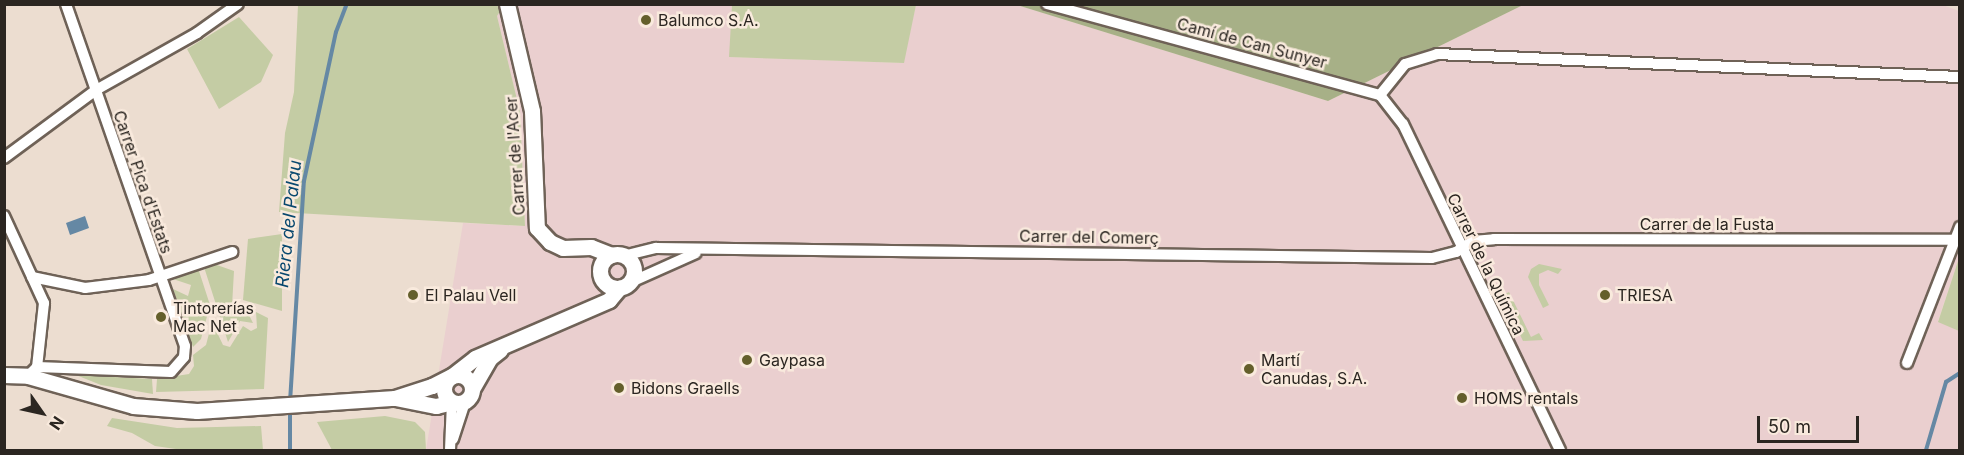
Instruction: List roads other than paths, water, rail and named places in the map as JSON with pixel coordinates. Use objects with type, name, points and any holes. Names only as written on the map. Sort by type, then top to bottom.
[{"type":"street","name":"Carrer Pica d'Estats","points":[[33,372],[171,372],[177,368],[184,357],[185,346],[66,4]]},
{"type":"street","points":[[4,158],[96,90],[197,33],[238,4]]},
{"type":"street","name":"Carrer de l'Acer","points":[[507,4],[532,111],[537,228],[550,242],[574,249]]},
{"type":"street","name":"Camí de Can Sunyer","points":[[1047,4],[1380,95]]},
{"type":"street","points":[[1380,95],[1405,64],[1437,54],[1959,77]]},
{"type":"street","name":"Carrer de la Química","points":[[1380,95],[1403,124],[1461,249],[1560,450]]},
{"type":"street","points":[[4,216],[44,303],[33,372]]},
{"type":"street","points":[[1907,363],[1959,227]]},
{"type":"street","name":"Carrer de la Fusta","points":[[1461,249],[1473,241],[1494,240],[1955,240]]},
{"type":"street","name":"Carrer del Comerç","points":[[574,249],[591,247],[618,255]]},
{"type":"street","name":"Carrer del Comerç","points":[[600,266],[618,255],[656,248],[1432,258],[1461,249]]},
{"type":"street","points":[[574,249],[600,266],[603,282],[599,296],[586,309]]},
{"type":"street","name":"Carrer del Comerç","points":[[395,398],[452,376],[461,366],[509,342],[609,300],[624,286],[682,256],[714,249]]},
{"type":"street","points":[[32,277],[85,288],[159,275],[232,252]]},
{"type":"street","points":[[603,282],[624,286],[633,268],[618,255]]},
{"type":"street","name":"Carrer del Comerç","points":[[463,397],[490,358],[509,342]]},
{"type":"street","points":[[4,375],[33,372],[133,406],[197,411],[395,398],[436,406],[463,397]]},
{"type":"street","points":[[450,448],[463,397],[465,377],[452,376],[444,387],[463,397]]},
{"type":"street","points":[[450,448],[450,423],[463,397]]},
{"type":"street","points":[[436,406],[450,423]]},
{"type":"water","points":[[85,216],[89,228],[70,235],[66,223]]},
{"type":"waterway","name":"Riera del Palau","points":[[290,402],[304,181],[336,32],[347,4]]},
{"type":"waterway","points":[[1926,450],[1946,382],[1960,373]]},
{"type":"waterway","name":"Riera del Palau","points":[[290,409],[290,450]]},
{"type":"place","name":"Balumco S.A.","points":[[646,20]]},
{"type":"place","name":"El Palau Vell","points":[[413,295]]},
{"type":"place","name":"TRIESA","points":[[1605,295]]},
{"type":"place","name":"Tintorerías Mac Net","points":[[161,317]]},
{"type":"place","name":"Gaypasa","points":[[747,360]]},
{"type":"place","name":"Martí Canudas, S.A.","points":[[1249,369]]},
{"type":"place","name":"Bidons Graells","points":[[619,388]]},
{"type":"place","name":"HOMS rentals","points":[[1462,398]]}]
